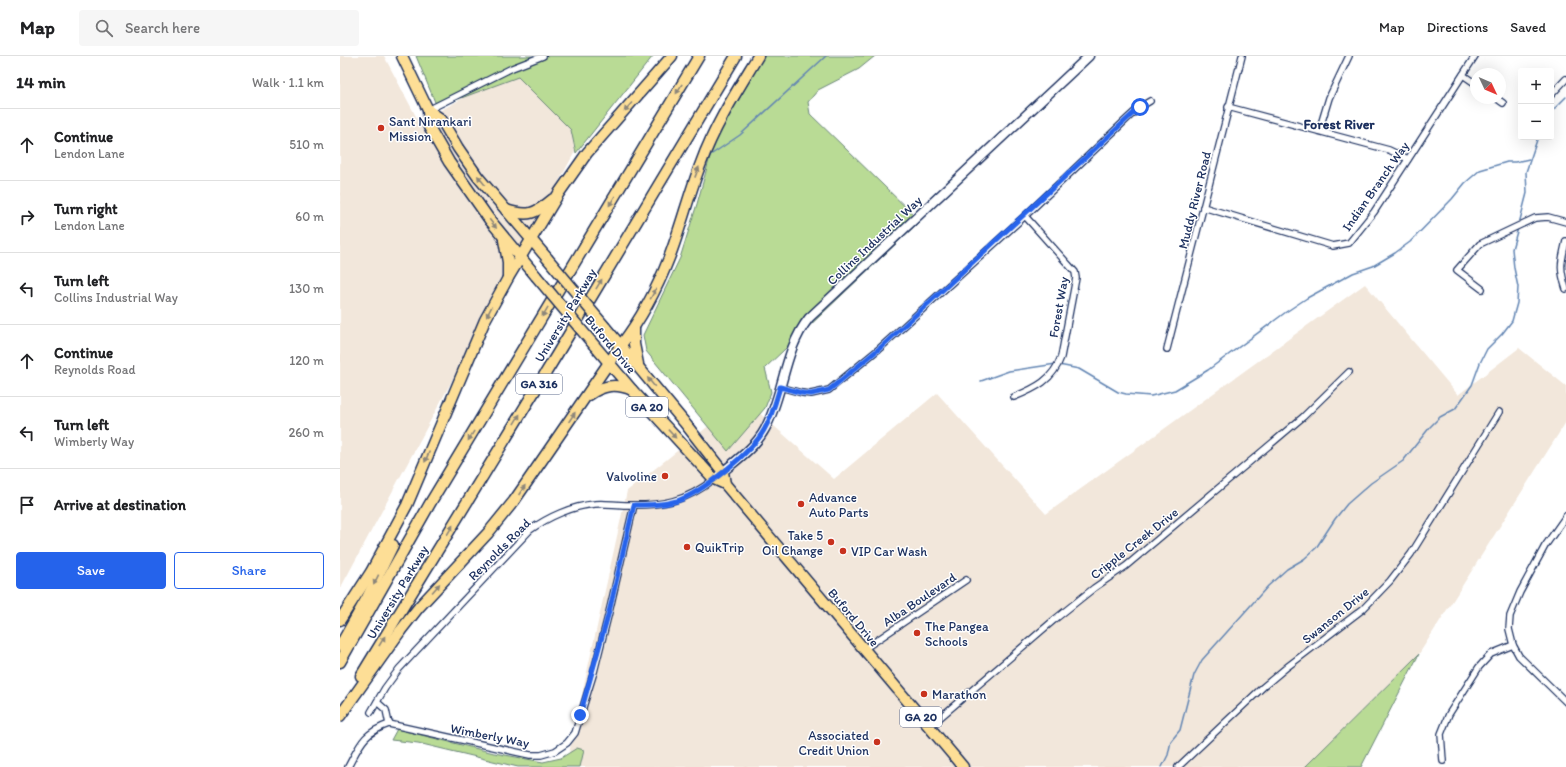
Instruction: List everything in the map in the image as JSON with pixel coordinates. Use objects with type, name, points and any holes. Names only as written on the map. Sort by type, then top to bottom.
[{"type":"highway","name":"Buford Drive","points":[[402,56],[428,110],[429,127],[448,162],[502,236],[632,390],[714,479],[725,484],[963,767]]},
{"type":"highway","points":[[340,620],[371,572],[407,505],[485,320],[508,278],[559,193],[587,153],[672,56]]},
{"type":"highway","name":"University Parkway","points":[[340,662],[432,500],[699,56]]},
{"type":"highway","name":"University Parkway","points":[[340,710],[552,363],[736,56]]},
{"type":"highway","points":[[340,716],[411,617],[506,512],[634,328],[664,271],[694,180],[707,147],[726,109],[758,56]]},
{"type":"highway","name":"Buford Drive","points":[[428,110],[441,119],[458,148],[478,177],[621,345],[723,472],[725,484]]},
{"type":"highway","points":[[506,210],[518,214],[529,214],[541,209],[559,193]]},
{"type":"highway","points":[[502,236],[507,254],[508,278]]},
{"type":"highway","points":[[634,328],[634,344],[639,367]]},
{"type":"highway","points":[[584,399],[593,392],[606,386],[620,386],[632,390]]},
{"type":"highway","points":[[340,646],[388,557],[407,505]]},
{"type":"street","points":[[428,110],[512,68],[543,56]]},
{"type":"street","name":"Collins Industrial Way","points":[[714,479],[753,444],[764,431],[771,416],[786,362],[795,339],[801,328],[812,314],[1089,56]]},
{"type":"street","name":"Muddy River Road","points":[[1167,349],[1242,56]]},
{"type":"street","points":[[1319,131],[1329,98],[1349,56]]},
{"type":"street","name":"Indian Branch Way","points":[[1203,207],[1332,246],[1349,243],[1374,212],[1475,56]]},
{"type":"street","points":[[1463,75],[1470,80]]},
{"type":"street","points":[[1554,92],[1566,78]]},
{"type":"street","points":[[780,387],[811,394],[829,390],[880,348],[1025,216],[1129,117],[1140,107],[1150,101]]},
{"type":"street","points":[[1228,107],[1389,150],[1408,159]]},
{"type":"street","name":"Forest Way","points":[[1014,397],[1034,389],[1047,379],[1058,364],[1061,357],[1076,278],[1075,272],[1025,216]]},
{"type":"street","points":[[1482,289],[1457,270],[1480,244],[1536,218],[1548,217],[1566,222]]},
{"type":"street","points":[[1566,241],[1560,263],[1566,289]]},
{"type":"street","name":"Cripple Creek Drive","points":[[929,727],[1054,620],[1094,588],[1131,562],[1294,425],[1349,372]]},
{"type":"street","name":"Swanson Drive","points":[[1178,767],[1263,687],[1363,609],[1390,581],[1411,554],[1499,412]]},
{"type":"street","name":"Reynolds Road","points":[[370,712],[399,669],[530,530],[550,518],[573,508],[594,504],[657,505],[676,501],[693,493],[714,479]]},
{"type":"street","name":"Wimberly Way","points":[[389,724],[530,755],[548,754],[566,743],[575,733],[594,672],[634,505]]},
{"type":"street","points":[[1566,516],[1545,546],[1520,592],[1510,616],[1509,629],[1513,645],[1526,664],[1566,702]]},
{"type":"street","name":"Alba Boulevard","points":[[864,649],[966,580]]},
{"type":"street","points":[[1443,761],[1441,734],[1449,714],[1479,667],[1490,654],[1513,645]]},
{"type":"street","points":[[348,767],[369,734],[389,724],[386,710],[377,702]]},
{"type":"shaded area","points":[[340,56],[384,56],[419,122],[515,70],[586,131],[340,589]]},
{"type":"shaded area","points":[[1365,284],[1458,395],[1519,348],[1566,386],[1566,422],[1419,654],[1305,767],[566,767],[627,491],[745,397],[748,403],[834,479],[937,393],[1046,514]]},
{"type":"green space","points":[[416,56],[653,56],[576,153],[571,130],[518,77],[437,107]]},
{"type":"green space","points":[[764,56],[875,56],[859,69],[818,90],[808,102],[810,114],[920,221],[765,368],[771,392],[765,408],[728,451],[646,351],[643,335],[680,258],[714,142]]},
{"type":"green space","points":[[1419,654],[1361,767],[1305,767]]},
{"type":"green space","points":[[397,729],[494,753],[543,762],[561,758],[577,748],[584,750],[580,767],[518,767],[418,743],[391,740]]},
{"type":"waterway","points":[[709,156],[740,135],[826,56]]},
{"type":"waterway","points":[[1554,109],[1566,97]]},
{"type":"waterway","points":[[1519,224],[1527,193],[1526,172],[1537,140]]},
{"type":"waterway","points":[[1059,365],[1079,369],[1118,392],[1126,394],[1151,396],[1175,390],[1208,370],[1307,298],[1353,273],[1373,266],[1395,253],[1410,242],[1452,199],[1465,183],[1480,170],[1507,162],[1529,159]]},
{"type":"waterway","points":[[1162,767],[1168,755],[1171,741],[1180,730],[1194,675],[1202,660],[1268,586],[1287,569],[1304,559],[1316,548],[1347,504],[1371,483],[1403,461],[1430,427],[1440,417],[1455,409],[1472,385],[1487,349],[1512,321],[1517,303],[1518,287],[1512,249],[1518,228]]},
{"type":"waterway","points":[[981,381],[1009,371],[1056,364]]},
{"type":"place","name":"Sant Nirankari Mission","points":[[381,128]]},
{"type":"place","name":"Valvoline","points":[[665,476]]},
{"type":"place","name":"Advance Auto Parts","points":[[801,504]]},
{"type":"place","name":"Take 5 Oil Change","points":[[831,542]]},
{"type":"place","name":"QuikTrip","points":[[687,547]]},
{"type":"place","name":"VIP Car Wash","points":[[843,551]]},
{"type":"place","name":"The Pangea Schools","points":[[917,633]]},
{"type":"place","name":"Marathon","points":[[924,694]]},
{"type":"place","name":"Associated Credit Union","points":[[877,742]]},
{"type":"district","name":"Forest River","points":[[1339,124]]},
{"type":"route","points":[[580,715],[594,672],[634,505],[657,505],[676,501],[685,498],[707,485],[753,444],[764,431],[771,416],[780,387],[811,394],[829,390],[880,348],[1025,216],[1140,107]]}]
